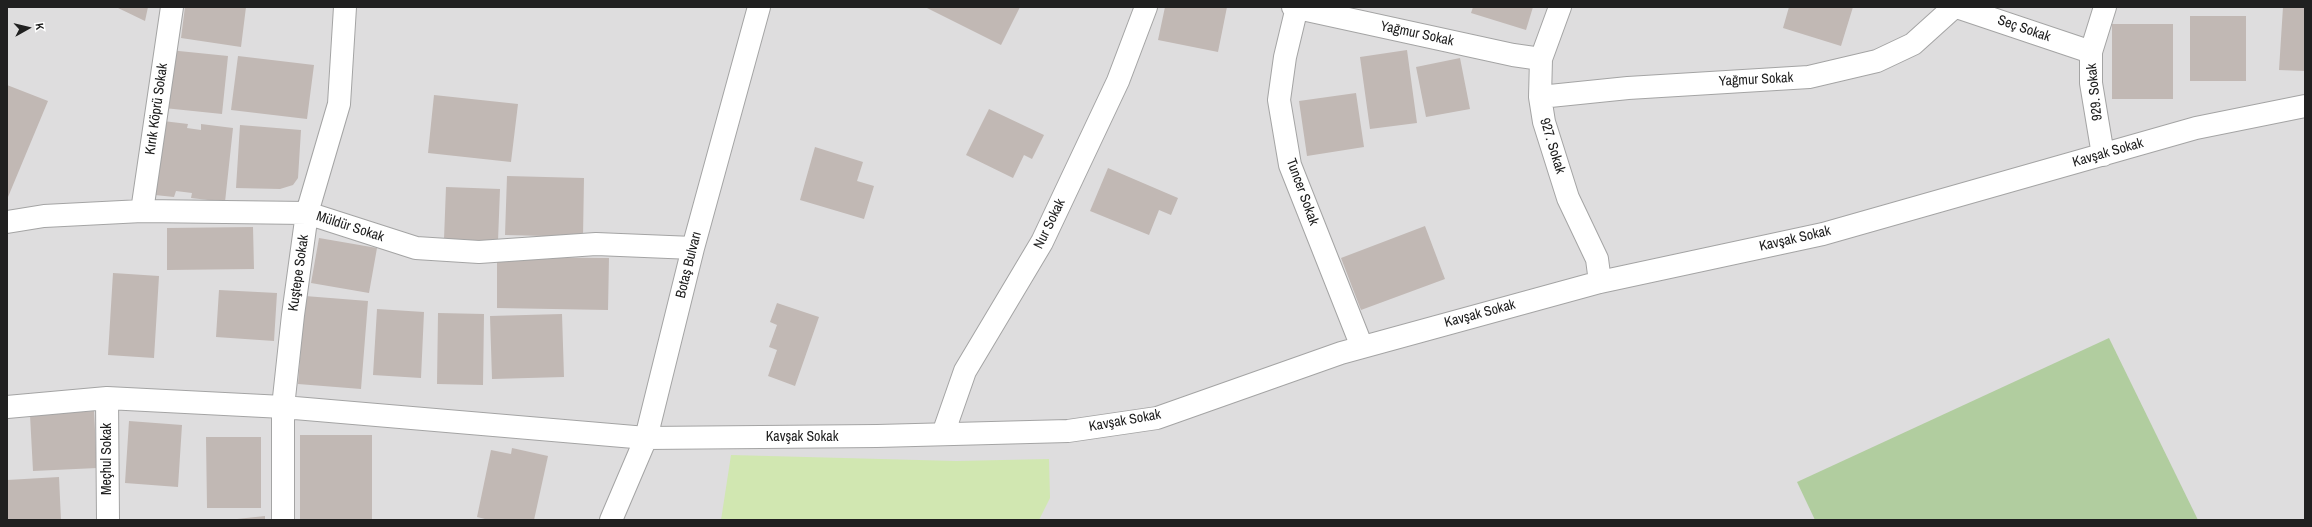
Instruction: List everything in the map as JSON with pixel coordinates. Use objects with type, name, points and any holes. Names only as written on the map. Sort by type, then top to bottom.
[{"type":"street","name":"Kırık Köprü Sokak","points":[[142,211],[172,7]]},
{"type":"street","name":"Kuştepe Sokak","points":[[283,520],[282,407],[307,213],[339,104],[345,7]]},
{"type":"street","name":"Botaş Bulvarı","points":[[611,520],[646,438],[693,248],[759,7]]},
{"type":"street","name":"Nur Sokak","points":[[943,434],[965,371],[1042,242],[1118,81],[1146,7]]},
{"type":"street","name":"Yağmur Sokak","points":[[1296,7],[1541,59]]},
{"type":"street","name":"Tuncer Sokak","points":[[1296,7],[1278,100],[1290,165],[1362,347]]},
{"type":"street","name":"927. Sokak","points":[[1560,7],[1541,59],[1540,97],[1544,122],[1568,198],[1597,259],[1600,282]]},
{"type":"street","name":"Yağmur Sokak","points":[[1540,97],[1628,88],[1809,77],[1877,61],[1913,44],[1954,7]]},
{"type":"street","name":"Seç Sokak","points":[[1957,7],[2091,52]]},
{"type":"street","name":"929. Sokak","points":[[2103,155],[2091,83],[2091,52],[2105,7]]},
{"type":"street","name":"Kavşak Sokak","points":[[7,407],[107,398],[282,407],[646,438],[877,436],[1068,431],[1157,418],[1362,347],[1600,282],[1823,234],[2196,128],[2305,106]]},
{"type":"street","name":"Müldür Sokak","points":[[7,222],[44,216],[142,211],[307,213],[416,248],[479,252],[596,244],[693,248]]},
{"type":"street","name":"Meçhul Sokak","points":[[107,398],[108,520]]},
{"type":"shaded area","points":[[7,7],[2305,7],[2305,520],[7,520]]},
{"type":"green space","points":[[2109,338],[2198,520],[1815,520],[1797,482]]},
{"type":"green space","points":[[731,455],[956,461],[1049,459],[1050,498],[1039,520],[721,520]]},
{"type":"building","points":[[116,7],[148,7],[145,21]]},
{"type":"building","points":[[185,7],[246,7],[241,47],[181,38]]},
{"type":"building","points":[[925,7],[1020,7],[1001,45]]},
{"type":"building","points":[[1165,7],[1227,7],[1218,52],[1158,40]]},
{"type":"building","points":[[1473,7],[1533,7],[1526,30],[1471,13]]},
{"type":"building","points":[[1789,7],[1853,7],[1841,46],[1783,28]]},
{"type":"building","points":[[2283,7],[2305,7],[2305,71],[2279,70]]},
{"type":"building","points":[[2190,16],[2246,16],[2246,81],[2190,81]]},
{"type":"building","points":[[2112,24],[2173,24],[2173,99],[2112,99]]},
{"type":"building","points":[[169,50],[228,56],[222,114],[164,108]]},
{"type":"building","points":[[1407,50],[1417,123],[1370,129],[1360,57]]},
{"type":"building","points":[[238,56],[314,65],[307,119],[231,110]]},
{"type":"building","points":[[1460,58],[1470,109],[1426,117],[1416,67]]},
{"type":"building","points":[[7,85],[48,101],[8,197],[7,196]]},
{"type":"building","points":[[1356,93],[1364,147],[1307,156],[1299,101]]},
{"type":"building","points":[[434,95],[518,104],[511,162],[428,153]]},
{"type":"building","points":[[989,109],[1044,135],[1032,159],[1024,155],[1013,178],[966,155]]},
{"type":"building","points":[[163,121],[188,124],[187,128],[201,130],[201,124],[233,128],[225,202],[191,198],[192,193],[176,191],[174,197],[155,195]]},
{"type":"building","points":[[240,125],[301,130],[298,178],[293,185],[280,189],[236,188]]},
{"type":"building","points":[[815,147],[863,162],[857,181],[874,186],[864,219],[800,200]]},
{"type":"building","points":[[1108,168],[1178,198],[1171,215],[1159,210],[1149,235],[1090,211]]},
{"type":"building","points":[[507,176],[584,178],[583,237],[505,235]]},
{"type":"building","points":[[446,187],[500,189],[498,241],[444,239]]},
{"type":"building","points":[[1425,226],[1445,279],[1361,310],[1341,258]]},
{"type":"building","points":[[253,227],[254,269],[167,270],[167,228]]},
{"type":"building","points":[[319,238],[377,248],[369,293],[311,283]]},
{"type":"building","points":[[497,257],[609,258],[608,310],[497,308]]},
{"type":"building","points":[[113,273],[159,276],[154,358],[108,355]]},
{"type":"building","points":[[219,290],[277,293],[274,341],[216,337]]},
{"type":"building","points":[[305,296],[368,301],[361,389],[298,384]]},
{"type":"building","points":[[777,303],[819,317],[795,386],[768,376],[777,350],[769,347],[777,325],[770,322]]},
{"type":"building","points":[[377,309],[424,312],[421,378],[373,375]]},
{"type":"building","points":[[438,313],[484,314],[483,385],[437,384]]},
{"type":"building","points":[[562,314],[564,377],[492,379],[490,316]]},
{"type":"building","points":[[94,411],[97,468],[33,471],[30,415]]},
{"type":"building","points":[[129,421],[182,425],[178,487],[125,483]]},
{"type":"building","points":[[300,435],[372,435],[372,520],[300,520]]},
{"type":"building","points":[[206,437],[261,437],[261,508],[207,508]]},
{"type":"building","points":[[512,448],[548,456],[534,520],[489,520],[477,517],[491,450],[511,454]]},
{"type":"building","points":[[59,477],[61,520],[7,520],[7,480]]},
{"type":"building","points":[[265,516],[265,520],[237,520],[237,519]]}]
